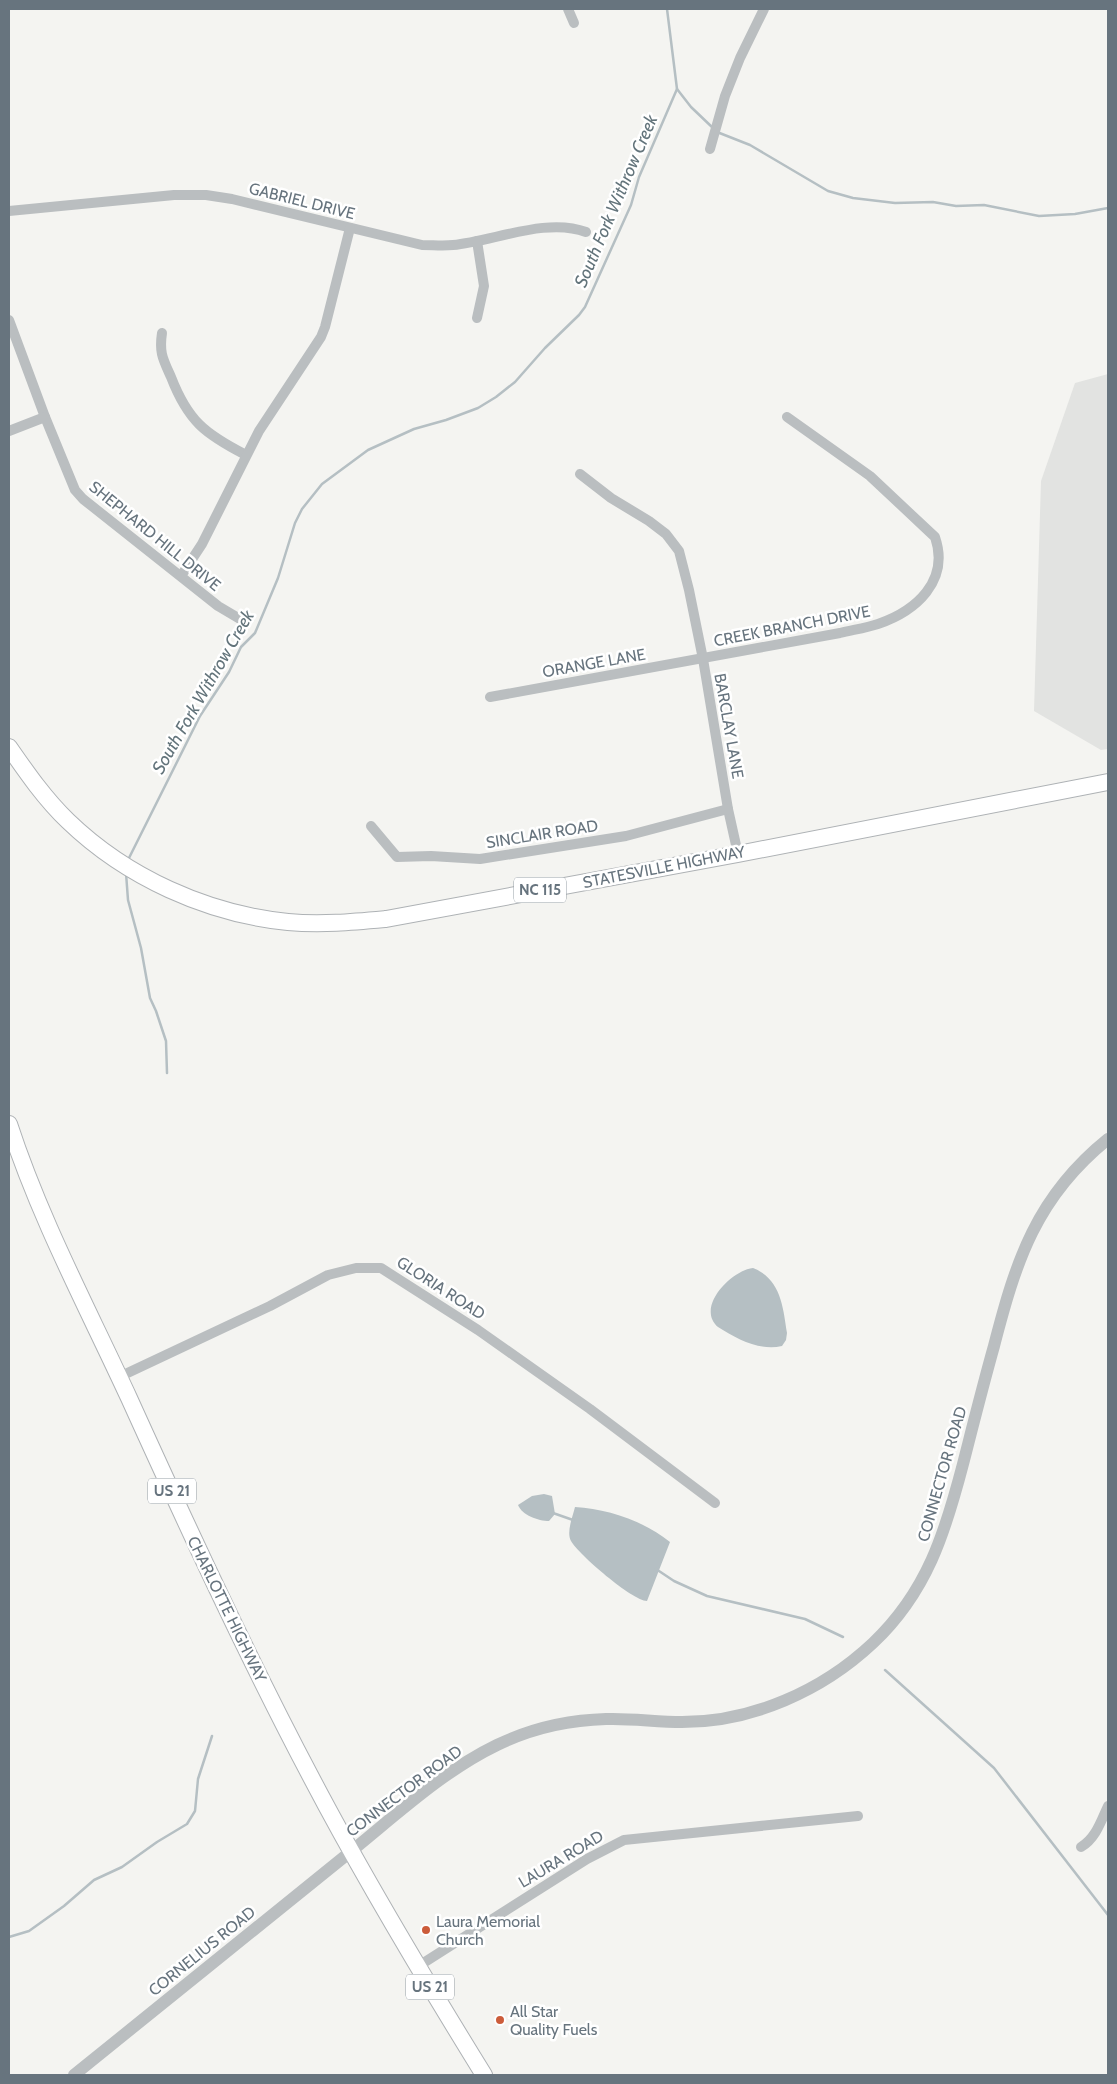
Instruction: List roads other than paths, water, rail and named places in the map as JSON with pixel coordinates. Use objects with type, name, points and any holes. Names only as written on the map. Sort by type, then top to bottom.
[{"type":"main road","name":"STATESVILLE HIGHWAY","points":[[9,748],[35,785],[69,821],[106,853],[148,879],[193,899],[240,914],[288,922],[337,924],[386,919],[738,854],[1108,782]]},
{"type":"main road","name":"CHARLOTTE HIGHWAY","points":[[9,1124],[45,1222],[243,1644],[312,1780],[351,1851],[417,1967],[484,2075]]},
{"type":"street","points":[[568,9],[574,23]]},
{"type":"street","points":[[710,149],[740,58],[764,9]]},
{"type":"street","name":"GABRIEL DRIVE","points":[[9,210],[193,194],[232,199],[422,245],[454,245],[547,228],[568,228],[586,232]]},
{"type":"street","points":[[181,576],[202,544],[258,431],[321,337],[350,228]]},
{"type":"street","points":[[477,241],[484,286],[478,318]]},
{"type":"street","name":"SHEPHARD HILL DRIVE","points":[[9,320],[45,417],[75,490],[83,499],[218,606],[245,622]]},
{"type":"street","points":[[162,333],[160,349],[177,394],[186,411],[215,438],[246,455]]},
{"type":"street","points":[[9,431],[45,417]]},
{"type":"street","name":"CREEK BRANCH DRIVE","points":[[703,659],[879,624],[913,605],[932,584],[938,572],[938,548],[935,538],[926,528],[870,476],[787,417]]},
{"type":"street","name":"BARCLAY LANE","points":[[580,474],[611,498],[648,520],[666,534],[679,551],[703,659],[728,809],[738,854]]},
{"type":"street","name":"ORANGE LANE","points":[[490,698],[703,659]]},
{"type":"street","name":"SINCLAIR ROAD","points":[[371,826],[397,857],[431,856],[480,859],[626,836],[728,809]]},
{"type":"street","name":"CONNECTOR ROAD","points":[[351,1851],[447,1776],[481,1754],[516,1737],[565,1723],[587,1720],[632,1719],[684,1722],[711,1720],[744,1714],[772,1705],[817,1684],[859,1656],[893,1622],[919,1587],[940,1544],[1009,1292],[1026,1243],[1040,1216],[1063,1184],[1094,1151],[1108,1140]]},
{"type":"street","name":"GLORIA ROAD","points":[[119,1377],[270,1306],[328,1276],[356,1268],[381,1268],[478,1330],[583,1404],[715,1503]]},
{"type":"street","points":[[1081,1847],[1089,1842],[1094,1835],[1108,1806]]},
{"type":"street","name":"LAURA ROAD","points":[[417,1967],[587,1859],[624,1840],[858,1816]]},
{"type":"street","name":"CORNELIUS ROAD","points":[[74,2075],[351,1851]]},
{"type":"waterway","name":"South Fork Withrow Creek","points":[[128,860],[200,716],[229,672],[241,647],[255,633],[278,578],[295,523],[302,509],[322,484],[368,450],[414,429],[478,408],[496,397],[515,382],[585,307],[631,205],[639,177],[677,89],[667,9]]},
{"type":"waterway","points":[[677,89],[691,107],[713,128]]},
{"type":"waterway","points":[[717,132],[750,145],[828,191],[853,198],[895,203],[933,202],[956,206],[984,205],[1039,216],[1075,214],[1108,208]]},
{"type":"waterway","name":"South Fork Withrow Creek","points":[[126,873],[128,900],[141,948],[150,998],[166,1041],[167,1073]]},
{"type":"waterway","points":[[553,1513],[573,1520]]},
{"type":"waterway","points":[[656,1569],[674,1581],[707,1596],[805,1619],[843,1637]]},
{"type":"waterway","points":[[885,1670],[994,1768],[1108,1915]]},
{"type":"waterway","points":[[9,1937],[29,1931],[64,1906],[94,1880],[122,1867],[157,1842],[187,1824],[195,1811],[198,1779],[212,1736]]},
{"type":"place","name":"Laura Memorial Church","points":[[426,1930]]},
{"type":"place","name":"All Star Quality Fuels","points":[[500,2020]]}]
